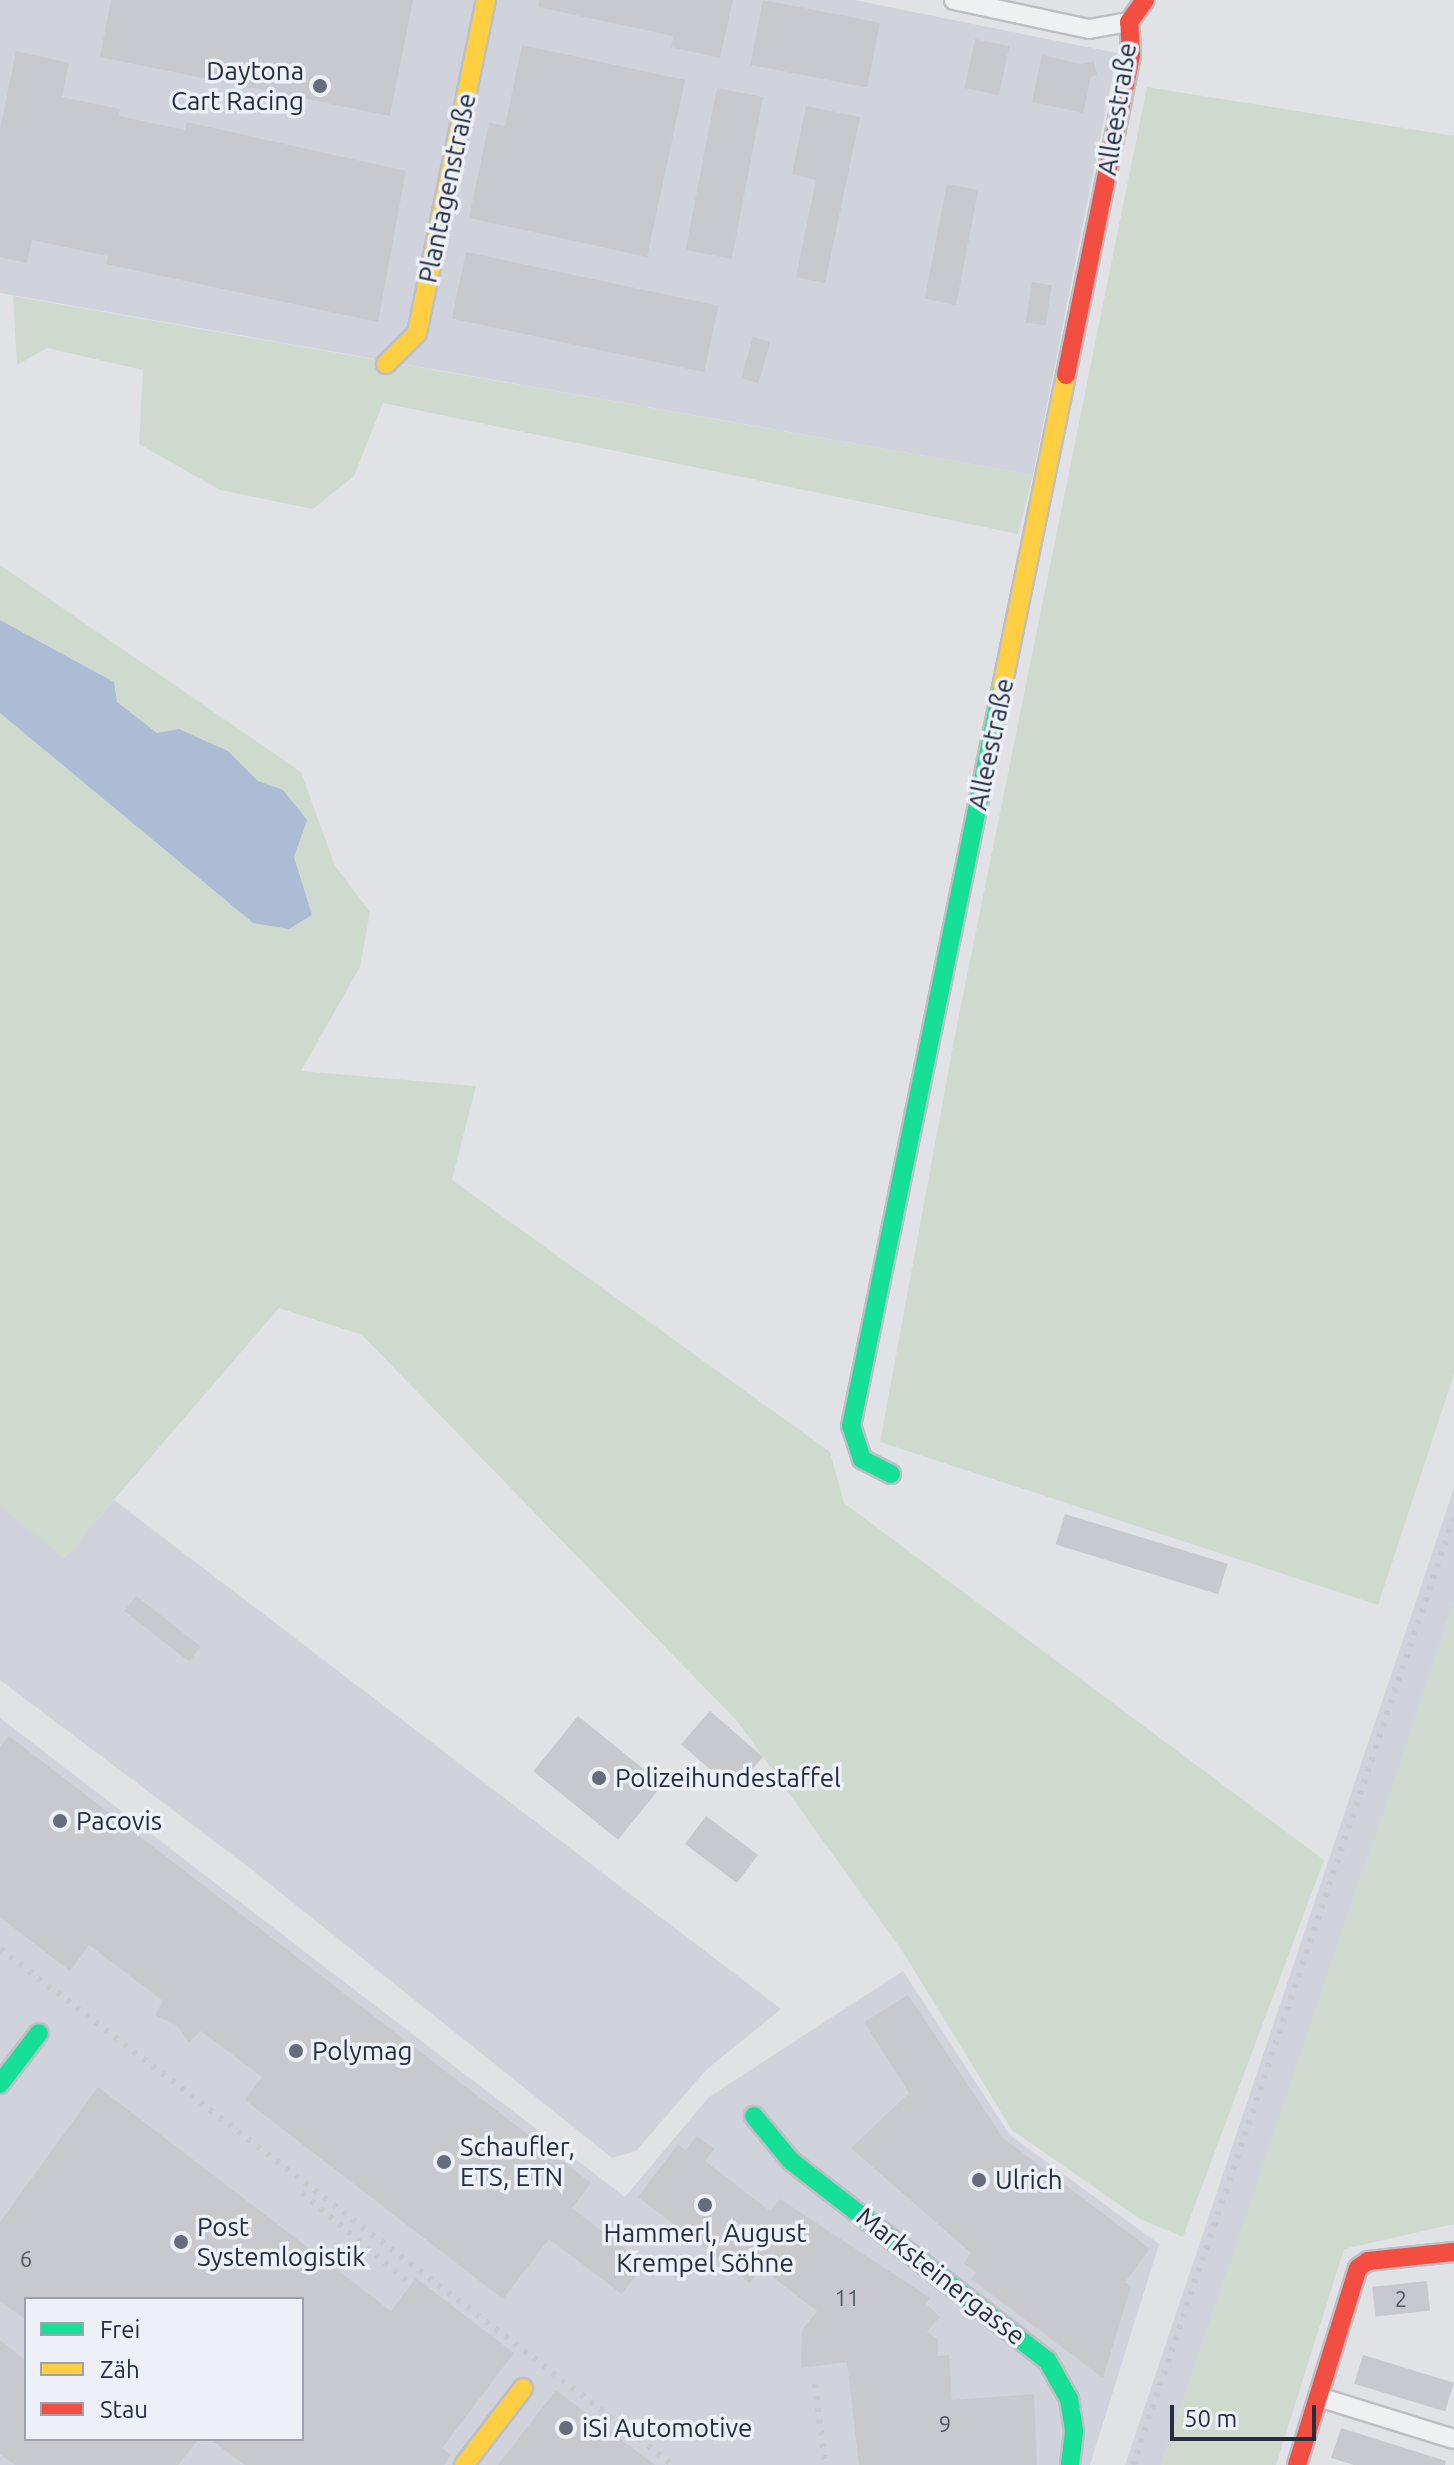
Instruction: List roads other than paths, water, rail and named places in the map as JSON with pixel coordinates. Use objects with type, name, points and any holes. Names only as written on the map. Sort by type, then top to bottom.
[{"type":"street","name":"Plantagenstraße","points":[[386,364],[417,333],[486,0]]},
{"type":"street","points":[[954,0],[1089,29],[1129,22]]},
{"type":"street","name":"Alleestraße","points":[[891,1474],[862,1459],[851,1426],[1131,55],[1129,22],[1145,0]]},
{"type":"street","points":[[0,2084],[39,2033]]},
{"type":"street","name":"Marksteinergasse","points":[[754,2116],[791,2161],[1047,2360],[1069,2399],[1074,2432],[1070,2465]]},
{"type":"street","points":[[1297,2465],[1358,2268],[1368,2261],[1454,2252]]},
{"type":"street","points":[[464,2465],[523,2388]]},
{"type":"street","points":[[1319,2397],[1454,2439]]},
{"type":"water","points":[[0,620],[114,682],[117,702],[157,733],[179,729],[228,751],[258,781],[283,790],[307,820],[294,857],[312,915],[289,929],[253,923],[0,713]]},
{"type":"railway","points":[[1133,2465],[1454,1516]]},
{"type":"railway","points":[[0,1949],[673,2465]]},
{"type":"railway","points":[[302,2193],[409,2283]]},
{"type":"railway","points":[[815,2384],[825,2465]]},
{"type":"place","name":"Daytona Cart Racing","points":[[320,86]]},
{"type":"place","name":"Polizeihundestaffel","points":[[599,1778]]},
{"type":"place","name":"Pacovis","points":[[60,1821]]},
{"type":"place","name":"Polymag","points":[[296,2051]]},
{"type":"place","name":"Schaufler, ETS, ETN","points":[[444,2162]]},
{"type":"place","name":"Ulrich","points":[[979,2180]]},
{"type":"place","name":"Hammerl, August Krempel Söhne","points":[[705,2205]]},
{"type":"place","name":"Post Systemlogistik","points":[[181,2242]]},
{"type":"place","name":"iSi Automotive","points":[[566,2428]]}]
